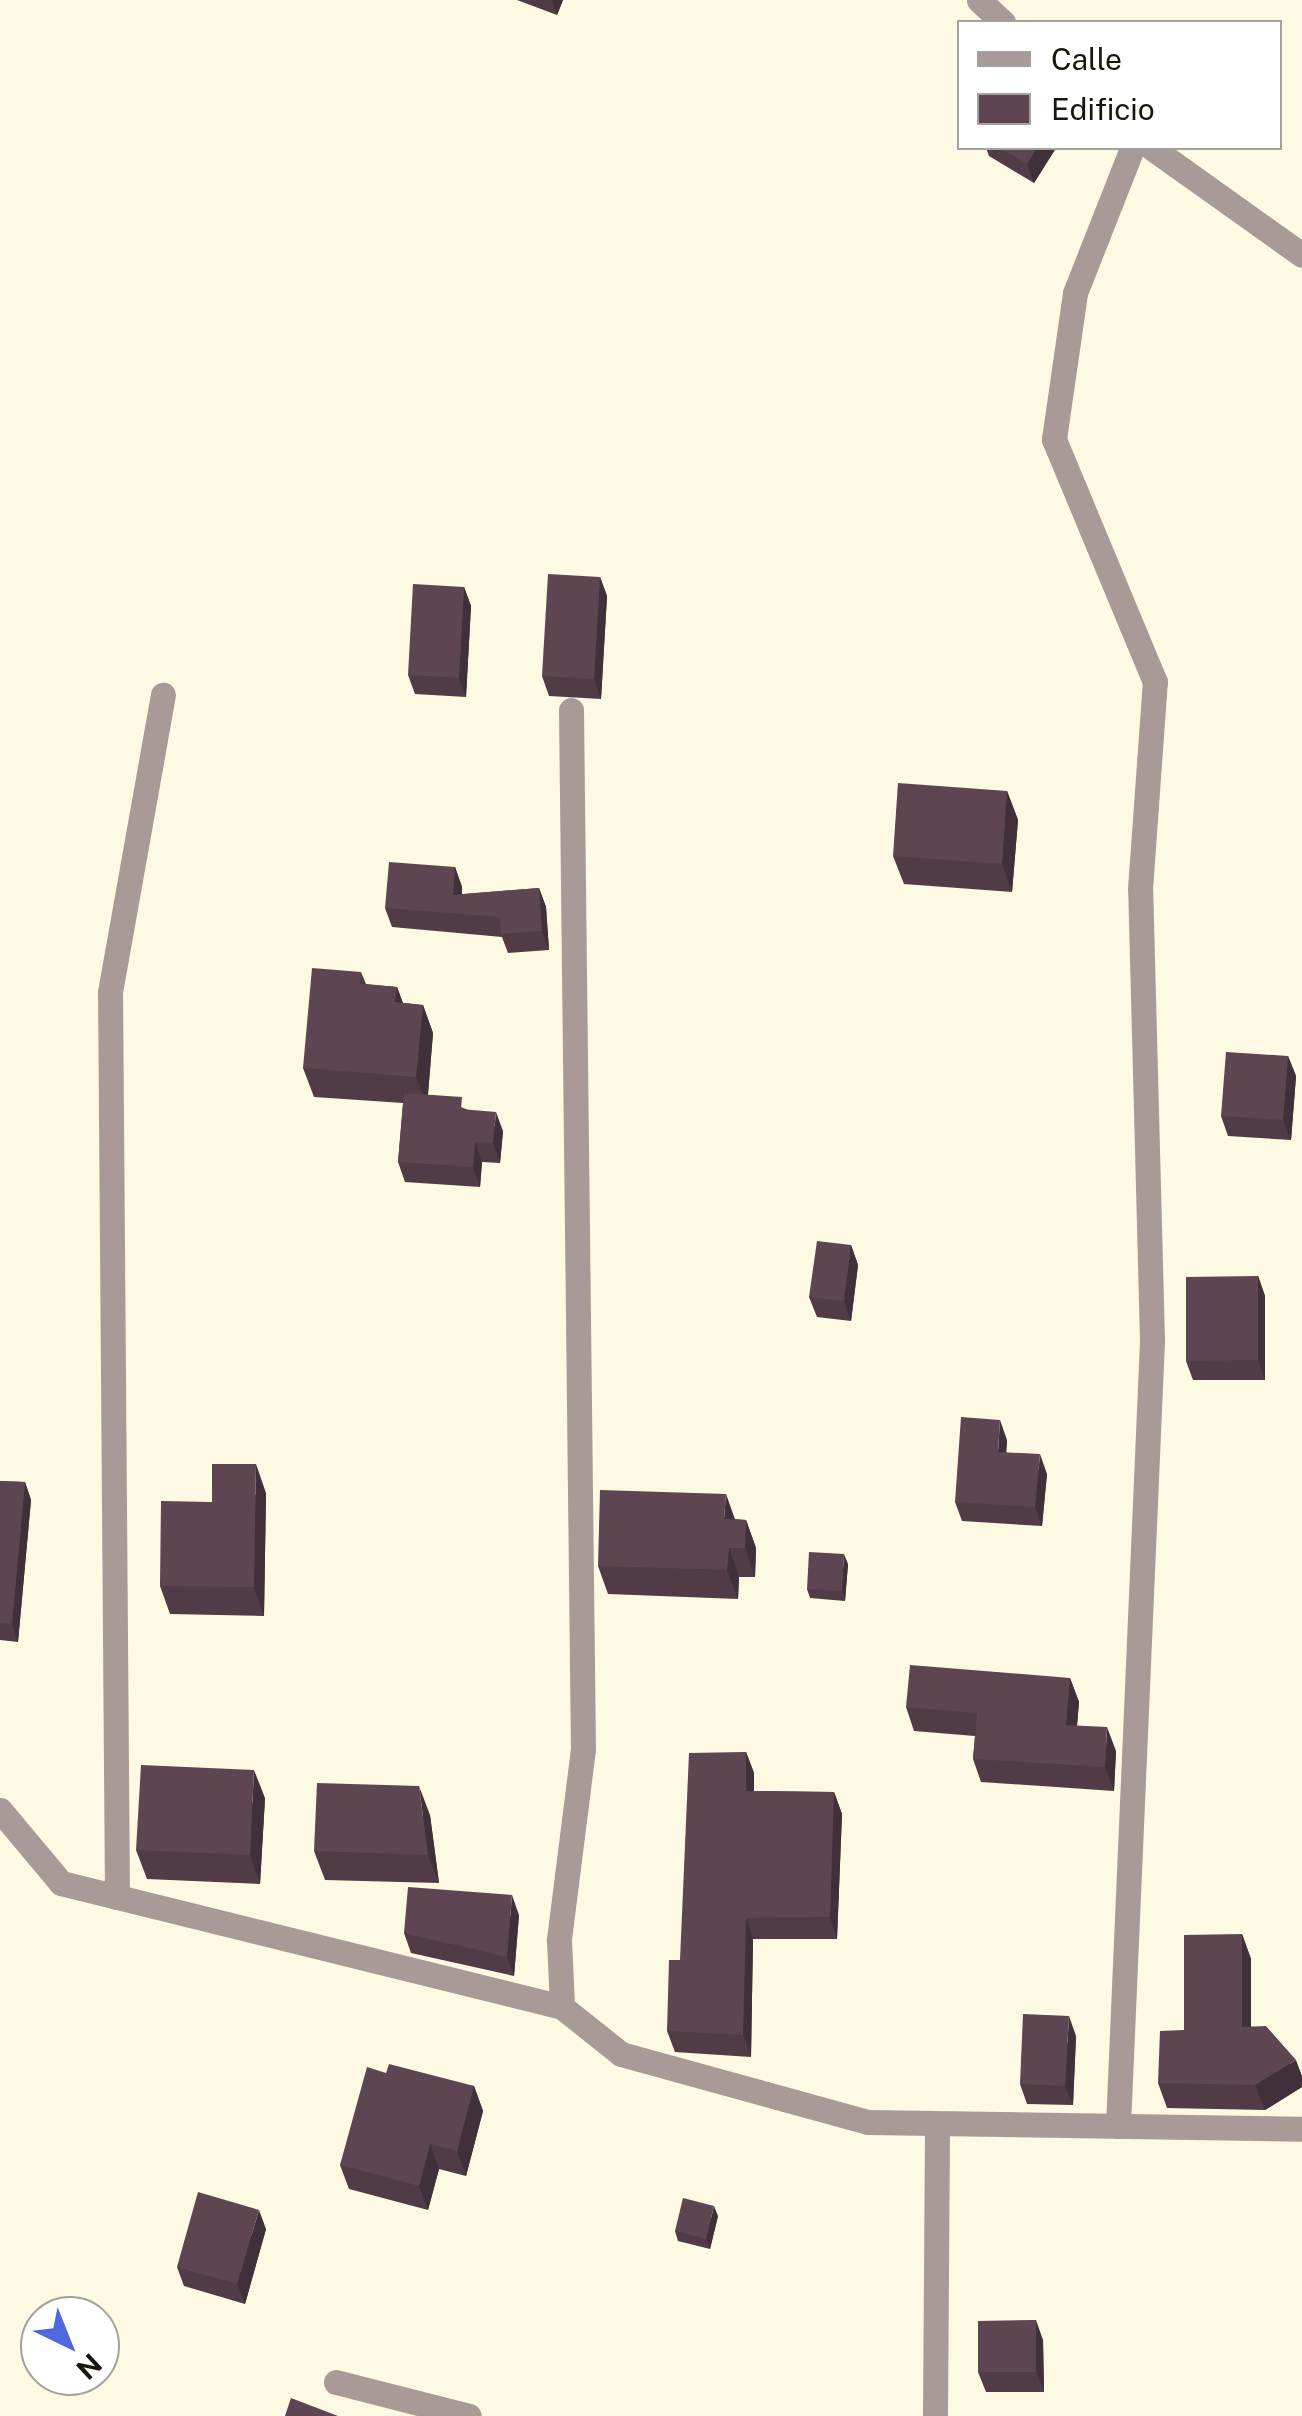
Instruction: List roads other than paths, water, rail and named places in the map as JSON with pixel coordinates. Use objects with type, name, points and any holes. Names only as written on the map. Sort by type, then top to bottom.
[{"type":"street","points":[[979,0],[1001,20]]},
{"type":"street","points":[[1118,2126],[1152,1340],[1140,890],[1155,682],[1054,439],[1075,294],[1131,150]]},
{"type":"street","points":[[1155,150],[1302,256]]},
{"type":"street","points":[[117,1896],[110,992],[163,695]]},
{"type":"street","points":[[562,2007],[560,1940],[583,1749],[571,710]]},
{"type":"street","points":[[0,1810],[61,1883],[562,2007],[621,2054],[868,2122],[1302,2128]]},
{"type":"street","points":[[935,2416],[937,2124]]},
{"type":"street","points":[[336,2382],[469,2416]]}]
